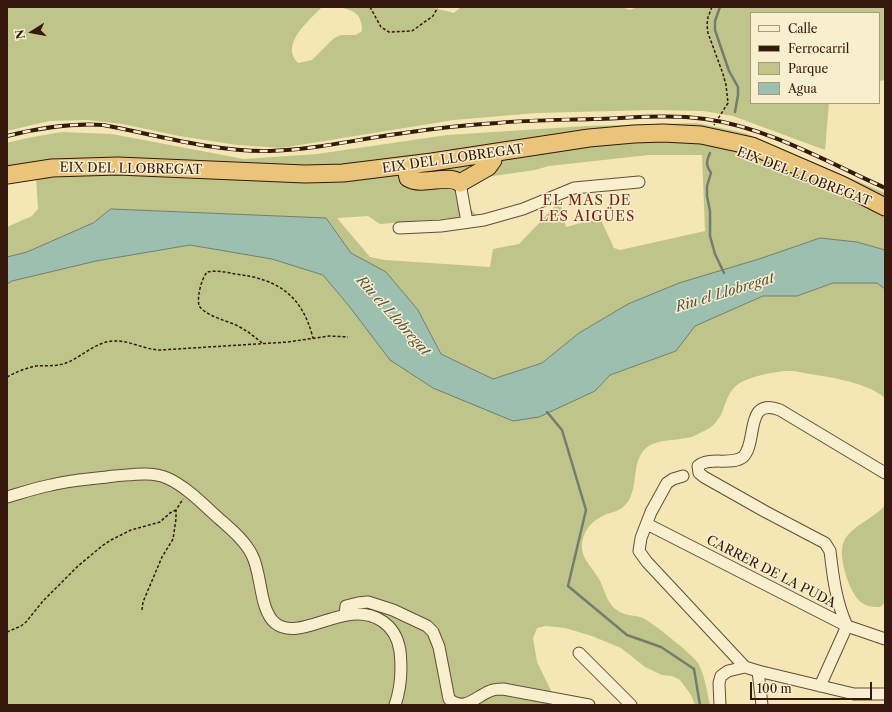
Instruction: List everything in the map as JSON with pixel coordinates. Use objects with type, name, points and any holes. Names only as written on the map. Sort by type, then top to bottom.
[{"type":"highway","name":"EIX DEL LLOBREGAT","points":[[7,175],[52,168],[85,166],[151,167],[305,174],[343,173],[432,162],[588,138],[663,133],[707,136],[752,146],[842,184],[885,207]]},
{"type":"highway","name":"EIX DEL LLOBREGAT","points":[[7,182],[76,172],[309,181],[342,180],[407,173],[556,150],[648,140],[673,140],[702,143],[743,152],[856,199],[885,207]]},
{"type":"highway","points":[[407,173],[408,178],[411,180],[423,182],[454,180],[460,183],[488,167],[492,164],[493,160]]},
{"type":"street","points":[[399,228],[441,226],[506,215],[543,202],[574,188],[639,182]]},
{"type":"street","points":[[460,183],[467,222]]},
{"type":"street","points":[[820,686],[847,626],[840,611],[834,587],[830,551],[825,543],[704,477],[699,472],[698,466],[701,464],[736,460],[743,457],[751,437],[754,420],[758,413],[770,407],[780,410],[885,473]]},
{"type":"street","points":[[7,497],[50,485],[72,481],[148,474],[167,478],[188,492],[231,530],[250,551],[257,565],[270,618],[282,627],[302,628],[345,615],[363,614],[375,617],[388,626],[394,633],[399,646],[399,691],[396,705]]},
{"type":"street","points":[[683,476],[673,479],[667,483],[640,538],[639,545],[642,556],[745,667],[854,694],[885,694]]},
{"type":"street","name":"CARRER DE LA PUDA","points":[[647,524],[847,626],[885,639]]},
{"type":"street","points":[[345,615],[346,606],[368,602],[393,610],[427,626],[433,632],[439,646],[449,699],[457,704],[466,704],[491,690],[503,689],[589,705]]},
{"type":"street","points":[[579,653],[631,705]]},
{"type":"street","points":[[720,705],[719,684],[721,676],[728,671],[745,667]]},
{"type":"street","points":[[758,671],[762,705]]},
{"type":"path","points":[[370,7],[381,27],[389,32],[412,31],[433,16],[438,7]]},
{"type":"path","points":[[707,136],[728,103],[723,74],[708,33],[708,17],[712,7]]},
{"type":"path","points":[[262,344],[247,331],[209,314],[199,306],[198,296],[207,272],[218,271],[256,277],[264,279],[280,287],[300,306],[308,320],[313,338]]},
{"type":"path","points":[[7,377],[35,366],[63,364],[100,344],[109,341],[126,342],[154,350],[288,342],[334,336],[348,337]]},
{"type":"path","points":[[142,610],[162,557],[173,539],[176,510],[188,492]]},
{"type":"path","points":[[7,632],[21,626],[26,622],[36,608],[78,566],[111,540],[131,530],[160,522],[176,510]]},
{"type":"green space","points":[[7,7],[322,7],[304,25],[294,40],[292,48],[293,56],[298,63],[312,60],[334,38],[341,35],[356,35],[362,31],[362,25],[356,13],[348,9],[338,7],[430,7],[454,13],[461,7],[621,7],[630,10],[638,7],[885,7],[885,80],[880,81],[880,12],[750,12],[750,104],[829,104],[825,150],[733,116],[703,111],[654,110],[536,113],[454,120],[281,148],[237,145],[179,136],[122,124],[87,120],[49,121],[7,131]]},
{"type":"green space","points":[[696,123],[745,133],[885,193],[885,250],[857,242],[820,238],[759,259],[679,283],[628,304],[579,333],[542,363],[493,379],[441,354],[418,310],[386,272],[351,253],[326,218],[111,209],[93,223],[27,252],[7,257],[7,227],[32,216],[38,209],[36,176],[7,170],[7,143],[27,138],[62,132],[112,134],[244,159],[317,154],[447,135],[586,126]],"holes":[[[649,155],[702,155],[705,231],[620,250],[614,248],[600,218],[566,227],[560,201],[519,244],[493,249],[490,267],[385,260],[370,257],[337,218],[368,216],[380,224],[478,216],[469,207],[467,196],[468,187],[479,178],[535,170],[549,166]]]},
{"type":"green space","points":[[190,245],[272,259],[323,275],[349,306],[433,388],[595,391],[610,375],[676,351],[695,326],[763,296],[797,296],[833,283],[877,283],[885,289],[885,398],[869,388],[828,377],[796,371],[771,373],[748,379],[733,389],[727,399],[722,413],[715,424],[711,427],[692,437],[657,442],[645,449],[640,455],[634,486],[629,500],[620,509],[607,514],[588,527],[583,537],[583,553],[600,580],[610,603],[620,612],[643,618],[648,621],[695,659],[706,684],[710,705],[695,705],[691,695],[680,680],[672,676],[662,675],[645,667],[621,648],[592,636],[565,628],[546,626],[537,628],[533,638],[537,662],[558,705],[7,705],[7,284],[12,281],[96,261]]},
{"type":"green space","points":[[885,505],[885,603],[880,607],[873,607],[862,603],[853,591],[843,564],[842,547],[844,541],[852,531]]},
{"type":"water","name":"Riu el Llobregat","points":[[111,209],[326,218],[351,253],[386,272],[418,310],[441,354],[493,379],[542,363],[579,333],[628,304],[679,283],[759,259],[820,238],[857,242],[885,250],[885,289],[877,283],[833,283],[797,296],[763,296],[695,326],[676,351],[610,375],[595,391],[539,417],[513,421],[433,388],[390,360],[349,306],[323,275],[272,259],[190,245],[96,261],[12,281],[7,284],[7,257],[27,252],[93,223]]},
{"type":"waterway","points":[[720,7],[715,21],[715,30],[729,71],[738,87],[735,112]]},
{"type":"waterway","points":[[710,153],[707,163],[711,173],[707,186],[710,211],[710,236],[715,254],[724,273]]},
{"type":"waterway","points":[[547,412],[562,430],[586,510],[568,586],[627,635],[661,647],[694,669],[700,705]]},
{"type":"railway","points":[[7,136],[55,127],[103,125],[206,146],[248,151],[269,151],[317,147],[381,136],[459,126],[533,121],[678,117],[705,119],[728,123],[751,130],[797,147],[885,188]]},
{"type":"district","name":"EL MAS DE LES AIGÜES","points":[[587,210]]}]
